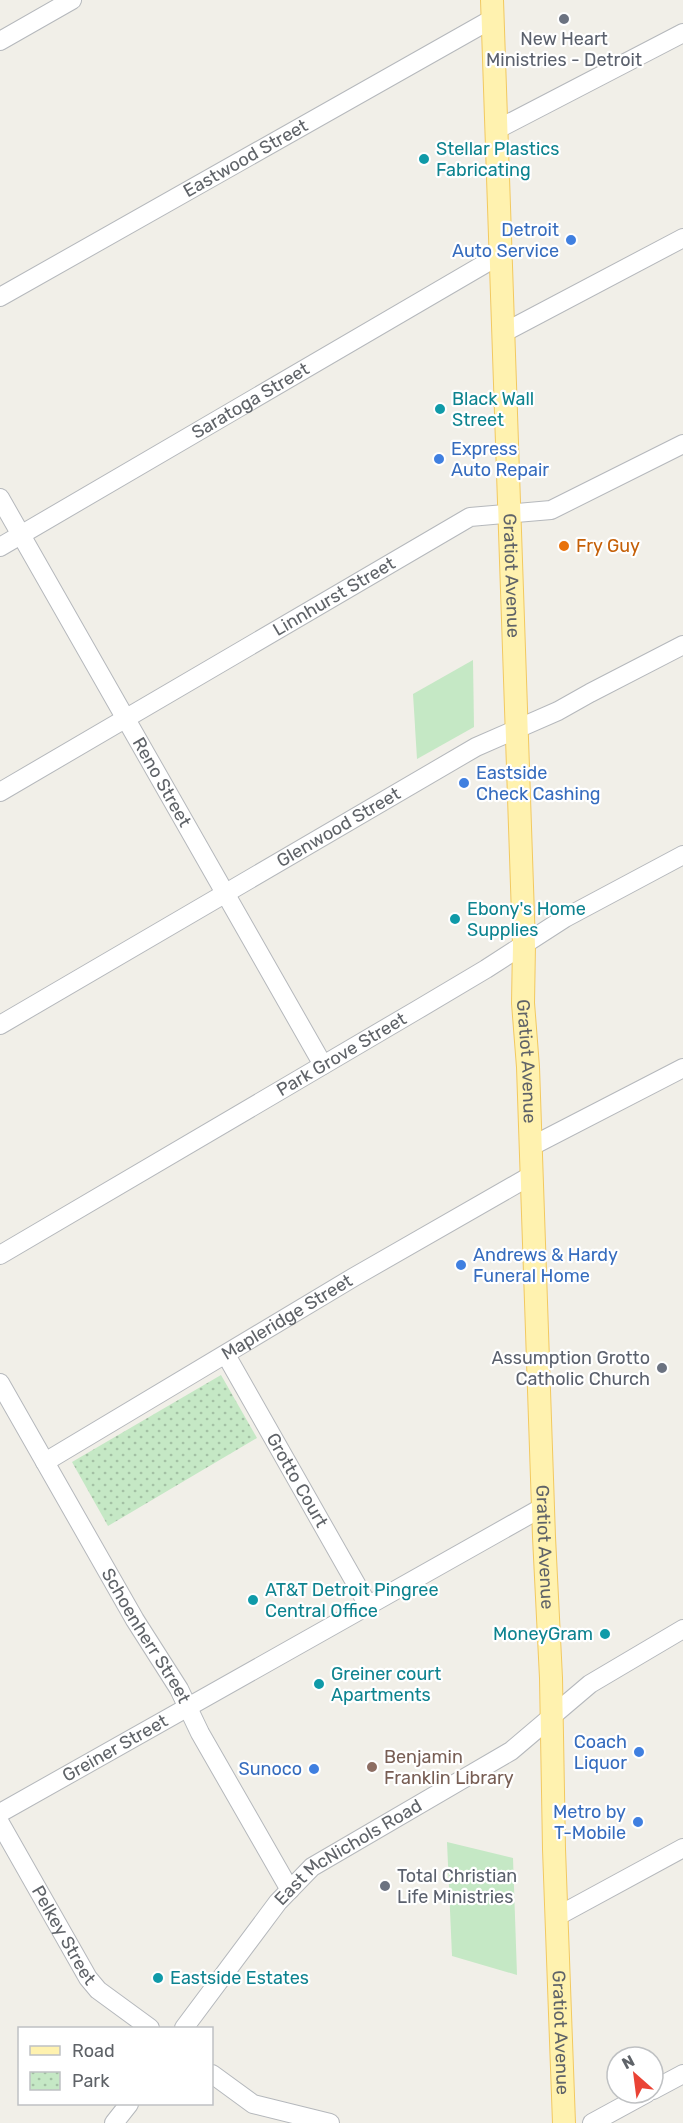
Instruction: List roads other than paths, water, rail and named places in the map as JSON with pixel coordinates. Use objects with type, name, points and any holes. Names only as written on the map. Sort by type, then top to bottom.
[{"type":"main road","name":"Gratiot Avenue","points":[[492,10],[524,945],[523,1003],[528,1067],[551,1678],[556,1917],[564,2123]]},
{"type":"street","points":[[0,41],[72,0]]},
{"type":"street","name":"Eastwood Street","points":[[0,297],[492,10]]},
{"type":"street","points":[[496,130],[683,33]]},
{"type":"street","points":[[503,333],[683,238]]},
{"type":"street","name":"Saratoga Street","points":[[0,547],[500,255]]},
{"type":"street","name":"Linnhurst Street","points":[[0,792],[470,517],[551,510],[683,444]]},
{"type":"street","name":"Reno Street","points":[[0,498],[323,1065]]},
{"type":"street","name":"Glenwood Street","points":[[0,1025],[476,747],[558,711],[683,645]]},
{"type":"street","name":"Park Grove Street","points":[[0,1255],[323,1065],[565,918],[683,855]]},
{"type":"street","points":[[530,1147],[683,1068]]},
{"type":"street","name":"Mapleridge Street","points":[[45,1462],[354,1277],[532,1175]]},
{"type":"street","name":"Grotto Court","points":[[226,1355],[368,1605]]},
{"type":"street","name":"Schoenherr Street","points":[[0,1383],[135,1620],[179,1689],[187,1708],[290,1890]]},
{"type":"street","name":"Greiner Street","points":[[0,1813],[543,1507]]},
{"type":"street","name":"East McNichols Road","points":[[185,2027],[269,1913],[312,1867],[511,1751],[590,1684],[683,1629]]},
{"type":"street","name":"Pelkey Street","points":[[0,1823],[88,1978],[98,1990],[149,2027]]},
{"type":"street","points":[[556,1917],[683,1848]]},
{"type":"street","points":[[665,2084],[683,2074]]},
{"type":"street","points":[[213,2075],[253,2104],[330,2123]]},
{"type":"street","points":[[114,2123],[128,2105]]},
{"type":"street","points":[[592,2123],[625,2105]]},
{"type":"place","name":"New Heart Ministries - Detroit","points":[[564,19]]},
{"type":"place","name":"Stellar Plastics Fabricating","points":[[424,159]]},
{"type":"place","name":"Detroit Auto Service","points":[[571,240]]},
{"type":"place","name":"Black Wall Street","points":[[440,409]]},
{"type":"place","name":"Express Auto Repair","points":[[439,459]]},
{"type":"place","name":"Fry Guy","points":[[564,546]]},
{"type":"place","name":"Eastside Check Cashing","points":[[464,783]]},
{"type":"place","name":"Ebony's Home Supplies","points":[[455,919]]},
{"type":"place","name":"Andrews & Hardy Funeral Home","points":[[461,1265]]},
{"type":"place","name":"Assumption Grotto Catholic Church","points":[[662,1368]]},
{"type":"place","name":"AT&T Detroit Pingree Central Office","points":[[253,1600]]},
{"type":"place","name":"MoneyGram","points":[[605,1634]]},
{"type":"place","name":"Greiner court Apartments","points":[[319,1684]]},
{"type":"place","name":"Coach Liquor","points":[[639,1752]]},
{"type":"place","name":"Benjamin Franklin Library","points":[[372,1767]]},
{"type":"place","name":"Sunoco","points":[[314,1769]]},
{"type":"place","name":"Metro by T-Mobile","points":[[638,1822]]},
{"type":"place","name":"Total Christian Life Ministries","points":[[385,1886]]},
{"type":"place","name":"Eastside Estates","points":[[158,1978]]}]
